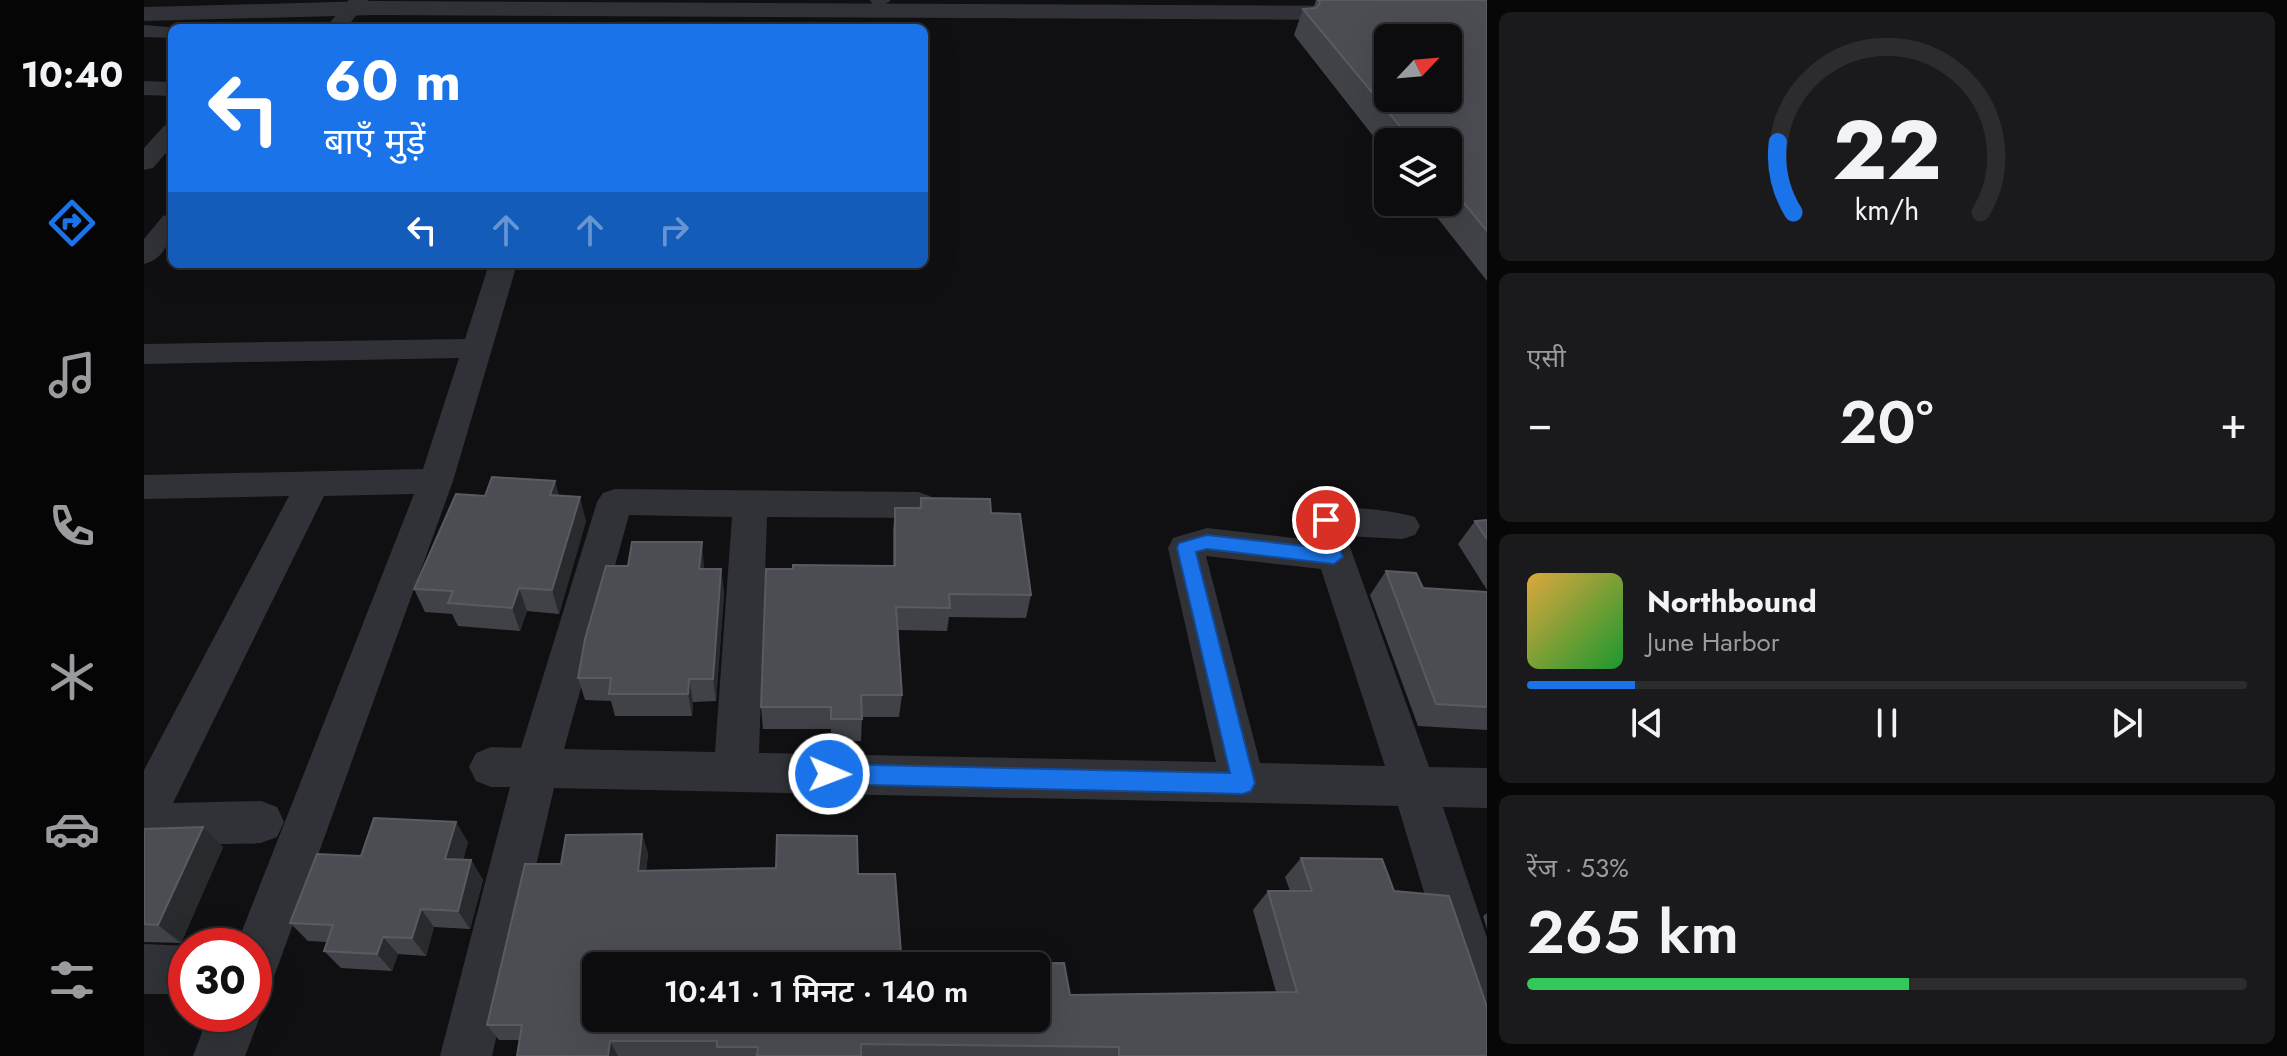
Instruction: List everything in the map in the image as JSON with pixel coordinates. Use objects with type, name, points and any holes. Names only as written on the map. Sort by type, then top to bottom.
[{"type":"street","points":[[144,0],[168,0]]},
{"type":"street","points":[[790,0],[1285,8],[1381,13]]},
{"type":"street","points":[[144,14],[366,4],[1285,8]]},
{"type":"street","points":[[340,24],[366,4]]},
{"type":"street","points":[[144,31],[168,32]]},
{"type":"street","points":[[144,88],[168,89]]},
{"type":"street","points":[[144,163],[168,136]]},
{"type":"street","points":[[151,254],[168,228]]},
{"type":"street","points":[[267,928],[436,481],[502,268]]},
{"type":"street","points":[[144,354],[477,348]]},
{"type":"street","points":[[144,487],[436,481]]},
{"type":"street","points":[[144,815],[313,483]]},
{"type":"street","points":[[466,1056],[537,768],[615,502],[918,505]]},
{"type":"street","points":[[736,772],[750,504]]},
{"type":"street","points":[[1402,526],[1323,521],[1414,787],[1487,1015]]},
{"type":"street","points":[[1243,783],[1186,548],[1207,542],[1334,557]]},
{"type":"street","points":[[491,767],[1487,788]]},
{"type":"street","points":[[144,825],[261,822]]},
{"type":"street","points":[[144,969],[168,969]]},
{"type":"street","points":[[219,1056],[228,1032]]},
{"type":"building","points":[[1318,0],[1487,0],[1487,231],[1462,201],[1462,128],[1401,128],[1388,112],[1462,112],[1462,24],[1374,24],[1374,95],[1303,9],[1316,8],[1320,3]]},
{"type":"building","points":[[492,477],[555,481],[550,495],[580,497],[552,590],[519,588],[512,608],[448,603],[453,591],[414,589],[456,494],[485,496]]},
{"type":"building","points":[[921,498],[990,499],[991,513],[1020,514],[1031,595],[949,594],[950,608],[896,607],[902,695],[861,695],[862,719],[831,719],[831,707],[761,707],[766,569],[793,569],[793,565],[895,566],[895,508],[921,508]]},
{"type":"building","points":[[1487,520],[1487,539],[1475,521]]},
{"type":"building","points":[[632,542],[702,542],[699,569],[721,569],[713,679],[689,679],[688,694],[609,694],[611,678],[578,678],[585,639],[606,566],[628,566]]},
{"type":"building","points":[[1386,571],[1416,573],[1423,588],[1487,592],[1487,707],[1436,704]]},
{"type":"building","points":[[374,818],[456,822],[445,859],[471,860],[458,911],[421,909],[412,938],[383,937],[377,954],[324,951],[333,925],[290,923],[317,854],[361,856]]},
{"type":"building","points":[[203,827],[158,925],[144,924],[144,829]]},
{"type":"building","points":[[642,834],[638,871],[776,868],[777,835],[857,836],[858,874],[895,874],[901,952],[582,952],[582,1032],[1050,1032],[1050,963],[1064,963],[1070,995],[1297,992],[1268,891],[1312,891],[1301,858],[1382,859],[1394,891],[1449,896],[1487,1007],[1487,1056],[1119,1056],[1119,1047],[861,1044],[861,1056],[757,1056],[758,1047],[717,1047],[717,1041],[610,1041],[608,1056],[517,1056],[522,1025],[487,1025],[525,864],[561,864],[566,835]]},
{"type":"route","points":[[829,774],[1243,783],[1186,548],[1207,542],[1334,557],[1323,525],[1326,520]]}]
